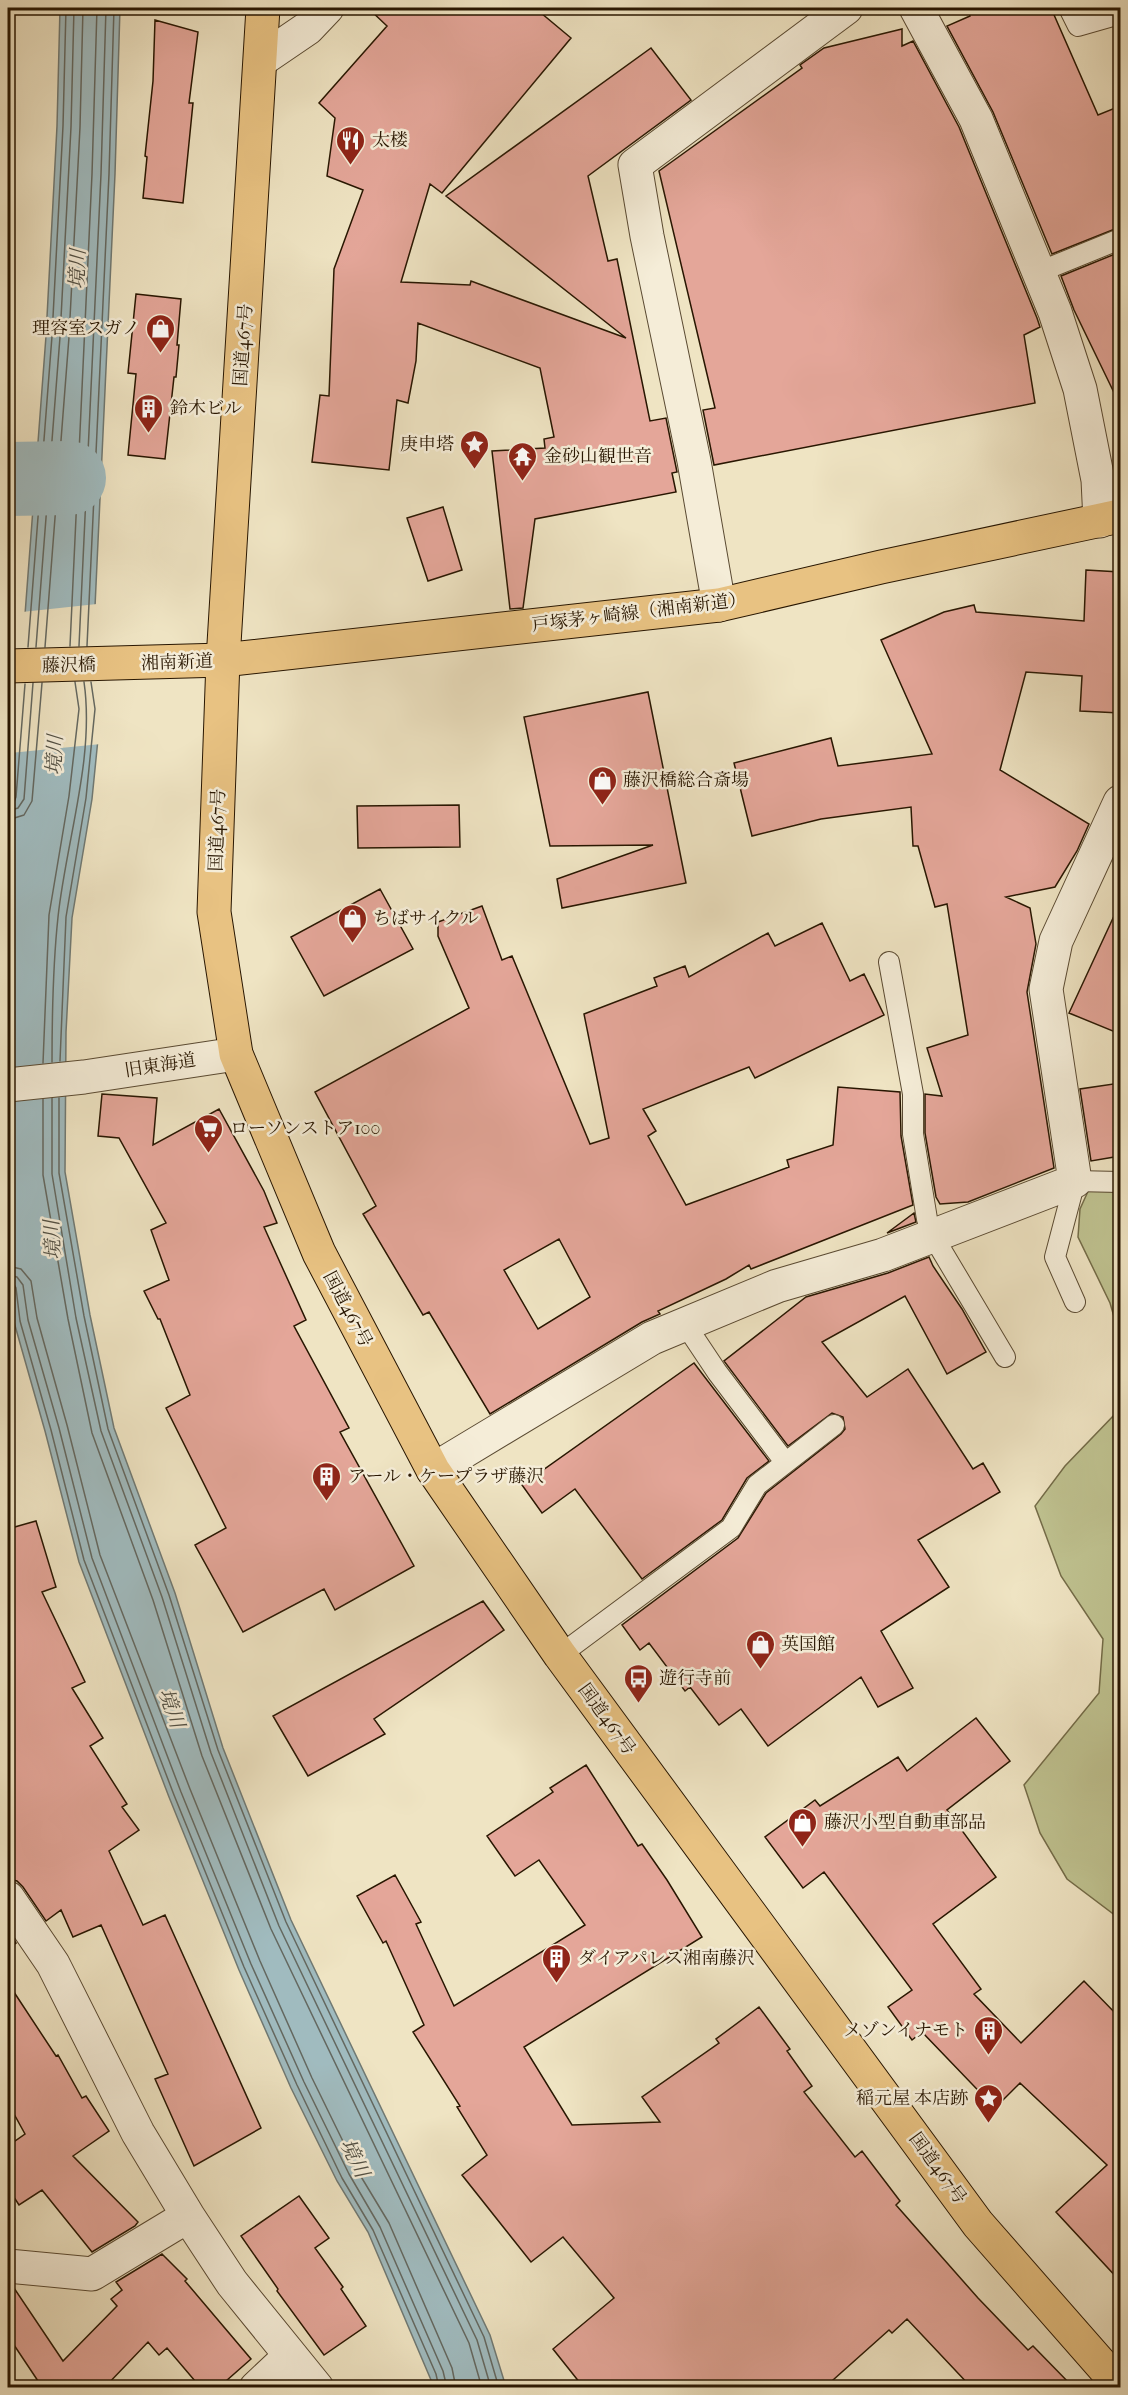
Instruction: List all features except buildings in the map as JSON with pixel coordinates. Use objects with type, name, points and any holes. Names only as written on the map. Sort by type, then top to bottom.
[{"type":"main road","name":"国道467号","points":[[263,8],[223,660],[214,912],[236,1054],[319,1253],[434,1470],[560,1655],[978,2224],[1120,2386]]},
{"type":"main road","name":"戸塚茅ヶ崎線（湘南新道）","points":[[223,660],[719,606],[881,567],[1110,519]]},
{"type":"main road","name":"湘南新道","points":[[130,663],[223,660]]},
{"type":"main road","name":"藤沢橋","points":[[8,666],[130,663]]},
{"type":"street","points":[[261,60],[308,28],[327,8]]},
{"type":"street","points":[[719,606],[694,461],[647,236],[635,165],[846,8]]},
{"type":"street","points":[[916,8],[976,119],[1040,272],[1080,389],[1098,480],[1110,519]]},
{"type":"street","points":[[434,1470],[652,1338],[777,1286],[882,1255],[1075,1181],[1046,988],[1056,941],[1120,802]]},
{"type":"street","name":"旧東海道","points":[[8,1085],[84,1077],[236,1054]]},
{"type":"street","points":[[8,1898],[53,1964],[138,2133],[188,2216],[232,2283],[317,2388]]},
{"type":"street","points":[[8,2266],[92,2274],[188,2216]]},
{"type":"street","points":[[256,2388],[290,2356]]},
{"type":"lane","points":[[1069,8],[1078,26],[1120,14]]},
{"type":"lane","points":[[1040,272],[1120,239]]},
{"type":"lane","points":[[889,962],[913,1094],[913,1134],[927,1219],[933,1236],[1005,1357]]},
{"type":"lane","points":[[1075,1302],[1055,1257],[1075,1181],[1120,1182]]},
{"type":"lane","points":[[686,1324],[717,1372],[785,1462]]},
{"type":"lane","points":[[560,1655],[731,1528],[757,1485],[834,1425]]},
{"type":"green space","points":[[1120,1176],[1120,1337],[1110,1303],[1078,1237],[1080,1209],[1090,1187]]},
{"type":"green space","points":[[1120,1403],[1120,1919],[1067,1879],[1040,1833],[1024,1785],[1099,1693],[1103,1639],[1061,1576],[1035,1506],[1065,1466],[1116,1413]]},
{"type":"water","name":"境川","points":[[60,8],[120,8],[115,174],[93,650],[101,709],[92,799],[72,918],[66,1032],[65,1172],[90,1315],[114,1428],[175,1593],[223,1748],[291,1920],[490,2335],[506,2387],[434,2387],[368,2232],[337,2181],[291,2088],[239,1970],[169,1797],[79,1562],[14,1322],[8,1265],[8,840],[46,336],[57,126]]},
{"type":"pier","points":[[97,604],[96,650],[104,708],[101,744],[10,753],[22,612]]},
{"type":"waterway","points":[[8,479],[69,478]]},
{"type":"place","name":"太楼","points":[[351,166]]},
{"type":"place","name":"理容室スガノ","points":[[161,354]]},
{"type":"place","name":"鈴木ビル","points":[[149,434]]},
{"type":"place","name":"庚申塔","points":[[475,470]]},
{"type":"place","name":"金砂山観世音","points":[[523,482]]},
{"type":"place","name":"藤沢橋総合斎場","points":[[602,806]]},
{"type":"place","name":"ちばサイクル","points":[[352,944]]},
{"type":"place","name":"ローソンストア100","points":[[209,1154]]},
{"type":"place","name":"アール・ケープラザ藤沢","points":[[327,1502]]},
{"type":"place","name":"英国館","points":[[760,1670]]},
{"type":"place","name":"遊行寺前","points":[[638,1704]]},
{"type":"place","name":"藤沢小型自動車部品","points":[[803,1848]]},
{"type":"place","name":"ダイアパレス湘南藤沢","points":[[557,1984]]},
{"type":"place","name":"メゾンイナモト","points":[[989,2056]]},
{"type":"place","name":"稲元屋 本店跡","points":[[989,2124]]}]
